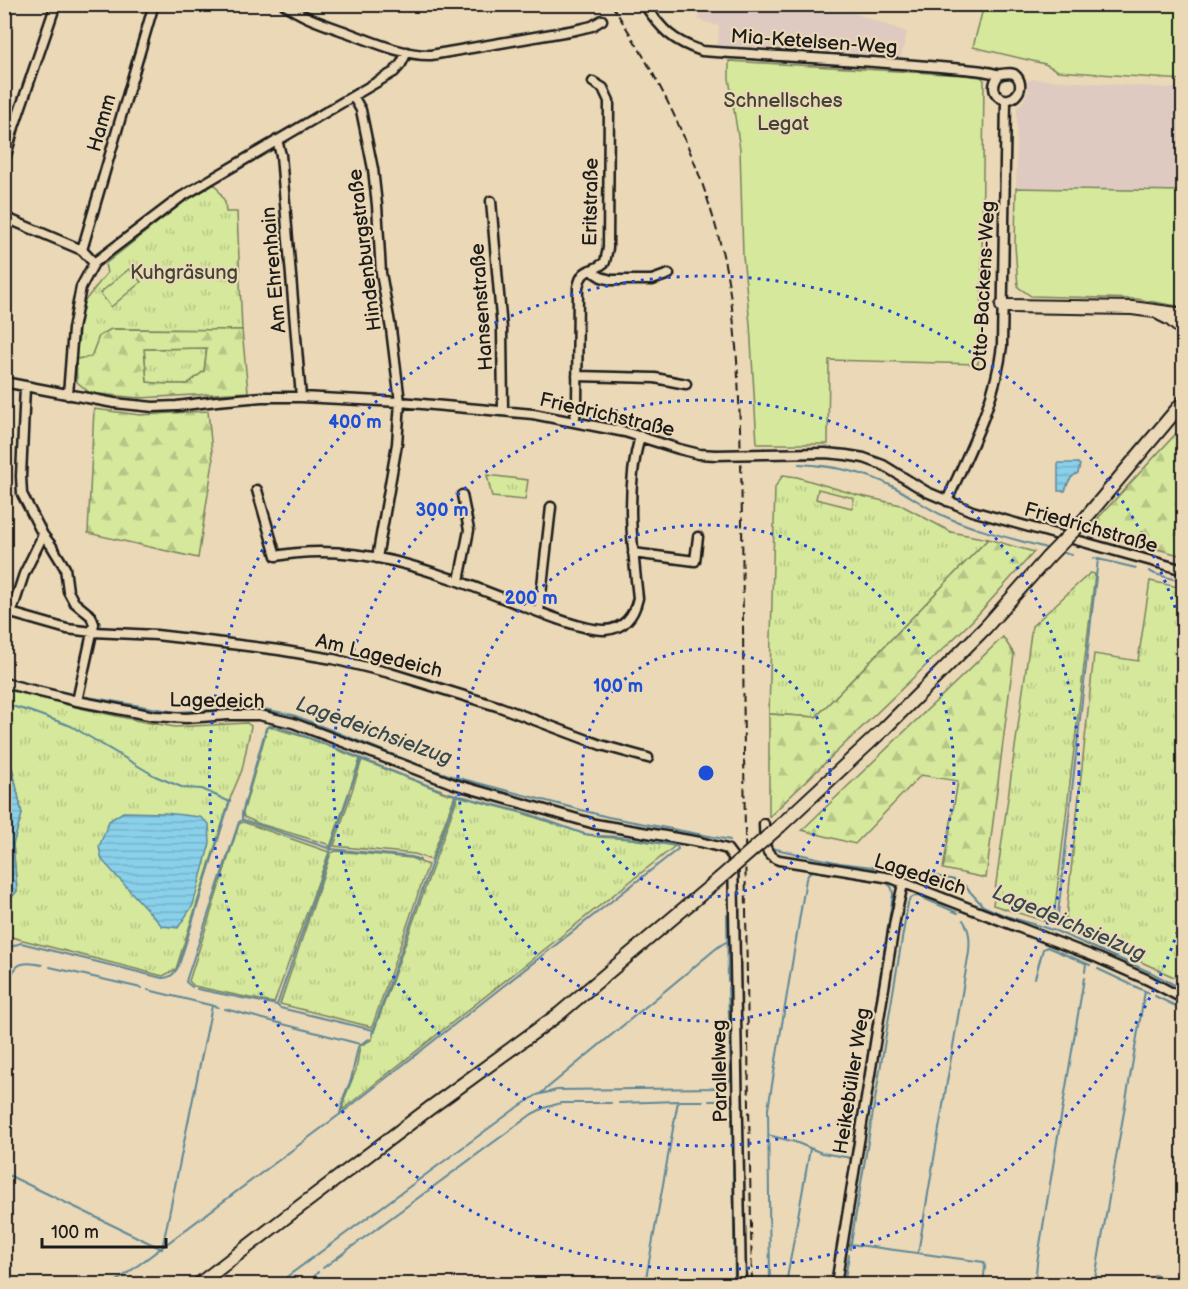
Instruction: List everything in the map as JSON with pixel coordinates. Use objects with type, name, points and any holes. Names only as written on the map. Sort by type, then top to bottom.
[{"type":"highway","points":[[1002,306],[1132,308],[1184,315]]},
{"type":"highway","points":[[1154,310],[1170,319],[1184,331]]},
{"type":"highway","points":[[199,1284],[420,1115],[559,1014],[780,826],[884,729],[986,627],[1084,520],[1179,406],[1184,393]]},
{"type":"street","points":[[4,163],[56,4]]},
{"type":"street","name":"Hamm","points":[[82,250],[154,4]]},
{"type":"street","points":[[284,4],[310,19],[420,56],[575,30],[592,26],[602,20]]},
{"type":"street","name":"Mia-Ketelsen-Weg","points":[[644,4],[657,24],[672,37],[702,51],[964,69],[999,75],[1006,72],[1014,75],[1020,82],[1020,91],[1014,98],[1006,100]]},
{"type":"street","points":[[68,395],[73,329],[79,297],[81,287],[94,263],[181,197],[394,72],[407,52]]},
{"type":"street","points":[[999,75],[994,81],[994,89],[999,97],[1006,100]]},
{"type":"street","name":"Eritstraße","points":[[574,422],[577,407],[578,287],[582,275],[605,262],[608,248],[609,100],[603,88],[593,82]]},
{"type":"street","name":"Hindenburgstraße","points":[[353,96],[361,110],[373,169],[381,273],[400,402],[397,444],[377,558]]},
{"type":"street","name":"Otto-Backens-Weg","points":[[947,501],[988,409],[995,387],[1002,346],[1006,100]]},
{"type":"street","name":"Am Ehrenhain","points":[[277,140],[281,155],[301,397]]},
{"type":"street","name":"Hansenstraße","points":[[491,201],[502,329],[503,411]]},
{"type":"street","points":[[4,217],[82,250],[94,263]]},
{"type":"street","points":[[591,270],[611,280],[652,280],[669,274]]},
{"type":"street","points":[[577,376],[655,378],[686,384]]},
{"type":"street","name":"Friedrichstraße","points":[[4,382],[114,404],[153,407],[251,398],[301,397],[400,402],[533,414],[640,436],[699,454],[825,453],[846,455],[864,458],[883,465],[927,492],[972,511],[1184,570]]},
{"type":"street","points":[[25,387],[22,494],[43,535],[65,568],[68,591],[74,602],[91,616],[94,624],[77,701]]},
{"type":"street","points":[[257,490],[276,556],[315,552],[377,558],[420,568],[539,612],[588,628],[605,630],[619,627],[630,619],[638,598],[630,493],[635,453],[640,436]]},
{"type":"street","points":[[459,581],[469,530],[462,495]]},
{"type":"street","points":[[539,612],[551,507]]},
{"type":"street","points":[[8,613],[43,535]]},
{"type":"street","points":[[633,553],[695,561],[698,537]]},
{"type":"street","name":"Am Lagedeich","points":[[8,613],[67,629],[156,635],[333,659],[390,673],[500,707],[601,745],[648,758]]},
{"type":"street","name":"Lagedeich","points":[[4,683],[77,701],[154,716],[186,718],[228,714],[260,715],[293,723],[454,784],[595,824],[718,846],[727,849],[733,857]]},
{"type":"street","name":"Lagedeich","points":[[764,824],[767,853],[771,857],[891,878],[1098,958],[1184,999]]},
{"type":"street","name":"Parallelweg","points":[[733,857],[741,1284]]},
{"type":"street","name":"Heikebüller Weg","points":[[836,1284],[895,920],[903,884]]},
{"type":"shaded area","points":[[703,5],[831,5],[907,32],[901,57],[718,45],[719,26],[698,20]]},
{"type":"shaded area","points":[[1033,79],[1183,89],[1183,191],[1016,188],[1017,108],[1028,91],[1028,81]]},
{"type":"green space","points":[[984,5],[1183,5],[1183,80],[1058,71],[1045,64],[973,47]]},
{"type":"green space","name":"Schnellsches Legat","points":[[729,61],[963,75],[981,77],[984,80],[981,347],[978,364],[829,360],[828,444],[757,444],[750,324],[743,256],[740,149],[729,78]]},
{"type":"green space","name":"Kuhgräsung","points":[[215,184],[225,202],[226,212],[237,212],[242,330],[112,329],[99,337],[91,358],[76,359],[83,303],[107,273],[105,264],[184,202]]},
{"type":"green space","points":[[1016,188],[1183,191],[1183,307],[1137,299],[1031,296],[1018,287],[1015,245]]},
{"type":"green space","points":[[129,269],[141,282],[111,307],[100,293]]},
{"type":"green space","points":[[111,329],[242,330],[248,392],[139,398],[90,393],[77,382],[76,359],[91,357],[99,336]],"holes":[[[207,348],[204,371],[187,384],[147,382],[144,349]]]},
{"type":"green space","points":[[207,348],[204,371],[188,384],[147,383],[144,349]]},
{"type":"green space","points":[[94,409],[140,415],[208,411],[213,462],[198,558],[88,533]]},
{"type":"green space","points":[[1183,424],[1183,556],[1087,530],[1182,427]]},
{"type":"green space","points":[[487,475],[528,480],[525,500],[492,497]]},
{"type":"green space","points":[[783,475],[797,477],[901,505],[951,532],[988,539],[816,717],[769,714],[775,487]],"holes":[[[818,489],[854,498],[852,508],[816,499]]]},
{"type":"green space","points":[[988,539],[1034,552],[973,620],[769,817],[769,714],[816,717]]},
{"type":"green space","points":[[1090,573],[1095,574],[1053,924],[993,905],[1032,626]]},
{"type":"green space","points":[[1150,581],[1183,588],[1184,955],[1181,969],[1174,977],[1065,927],[1094,654],[1138,661]]},
{"type":"green space","points":[[1003,637],[1014,654],[986,878],[943,869],[958,781],[921,775],[855,844],[802,830]]},
{"type":"green space","points":[[5,688],[75,707],[175,727],[247,723],[251,726],[242,770],[231,796],[176,969],[163,976],[11,937],[5,950],[5,905],[17,891],[13,844],[22,814],[13,771],[5,752]]},
{"type":"green space","points":[[270,727],[308,738],[360,759],[330,847],[327,844],[244,817],[243,813],[267,729]]},
{"type":"green space","points":[[362,760],[455,795],[431,860],[415,854],[334,846]]},
{"type":"green space","points":[[458,796],[522,813],[585,834],[675,846],[342,1110],[356,1070],[360,1046],[371,1040]]},
{"type":"green space","points":[[243,822],[329,852],[274,1003],[194,986],[189,981],[239,824]]},
{"type":"green space","points":[[336,851],[411,858],[428,865],[372,1027],[280,1004],[331,853]]},
{"type":"water","points":[[1058,463],[1078,463],[1080,465],[1078,473],[1071,478],[1065,491],[1058,491]]},
{"type":"water","points":[[4,752],[13,771],[22,814],[13,844],[17,891],[5,905]]},
{"type":"water","points":[[123,812],[200,817],[209,824],[210,843],[193,905],[178,928],[162,926],[102,860],[99,847],[109,821]]},
{"type":"waterway","points":[[799,464],[859,473],[892,486],[937,513],[957,521],[1050,549]]},
{"type":"waterway","points":[[1061,552],[1072,555]]},
{"type":"waterway","points":[[1094,558],[1136,568]]},
{"type":"waterway","points":[[1057,923],[1098,559]]},
{"type":"waterway","points":[[1149,571],[1184,582]]},
{"type":"waterway","name":"Lagedeichsielzug","points":[[4,678],[77,695]]},
{"type":"waterway","name":"Lagedeichsielzug","points":[[82,696],[176,712],[259,708],[293,715],[455,777],[608,817],[730,840]]},
{"type":"waterway","points":[[4,704],[71,726],[155,776],[184,788],[202,789],[230,802]]},
{"type":"waterway","points":[[192,987],[186,982],[187,978],[239,822],[242,820],[266,728],[275,726],[296,733],[441,790]]},
{"type":"waterway","points":[[351,787],[361,759]]},
{"type":"waterway","points":[[277,1005],[349,793]]},
{"type":"waterway","points":[[449,793],[529,814],[584,834],[593,835]]},
{"type":"waterway","points":[[372,1034],[457,794]]},
{"type":"waterway","points":[[4,957],[11,948],[21,943],[162,978],[170,976],[179,965],[230,801]]},
{"type":"waterway","points":[[243,820],[331,849],[412,857],[420,860]]},
{"type":"waterway","points":[[113,1284],[339,1115],[678,849],[677,846],[672,845],[599,836]]},
{"type":"waterway","name":"Lagedeichsielzug","points":[[771,848],[840,863],[921,873],[955,880],[964,885],[983,906],[1006,916],[1056,931],[1152,973],[1184,990]]},
{"type":"waterway","points":[[770,1284],[768,1109],[806,879],[813,871]]},
{"type":"waterway","points":[[820,872],[882,881],[887,883],[893,892],[841,1225]]},
{"type":"waterway","points":[[850,1249],[908,903],[914,896],[918,896],[958,913]]},
{"type":"waterway","points":[[727,915],[728,981]]},
{"type":"waterway","points":[[918,1253],[969,952],[969,935],[963,920]]},
{"type":"waterway","points":[[540,1094],[726,942]]},
{"type":"waterway","points":[[1035,978],[1043,949],[1047,947],[1090,965]]},
{"type":"waterway","points":[[4,989],[17,966],[26,963],[42,965]]},
{"type":"waterway","points":[[1085,972],[1086,963]]},
{"type":"waterway","points":[[50,967],[141,988]]},
{"type":"waterway","points":[[1098,969],[1149,993]]},
{"type":"waterway","points":[[1035,1284],[1084,978]]},
{"type":"waterway","points":[[277,1284],[537,1095],[557,1090],[717,1088],[726,1085],[731,1078],[728,987]]},
{"type":"waterway","points":[[197,989],[277,1005],[280,1008],[373,1030]]},
{"type":"waterway","points":[[148,990],[218,1007]]},
{"type":"waterway","points":[[1094,1284],[1145,991]]},
{"type":"waterway","points":[[1155,996],[1184,1010]]},
{"type":"waterway","points":[[4,1173],[162,1249],[212,1006]]},
{"type":"waterway","points":[[225,1009],[360,1044]]},
{"type":"waterway","points":[[340,1114],[351,1080],[358,1047],[369,1039]]},
{"type":"waterway","points":[[619,1103],[678,1101]]},
{"type":"waterway","points":[[645,1284],[678,1101],[703,1101]]},
{"type":"waterway","points":[[709,1101],[724,1102],[732,1106],[735,1284]]},
{"type":"waterway","points":[[323,1268],[532,1114],[561,1103],[611,1103]]},
{"type":"waterway","points":[[768,1135],[795,1142],[822,1153],[851,1158]]},
{"type":"waterway","points":[[786,1284],[810,1149]]},
{"type":"waterway","points":[[831,1284],[840,1231]]},
{"type":"waterway","points":[[850,1244],[984,1262],[983,1284]]},
{"type":"waterway","points":[[844,1284],[849,1255]]},
{"type":"waterway","points":[[312,1284],[318,1272]]},
{"type":"waterway","points":[[1151,1284],[1154,1275],[1184,1283]]},
{"type":"railway","points":[[611,4],[663,93],[692,156],[704,188],[723,255],[735,333],[742,500],[752,1284]]}]
